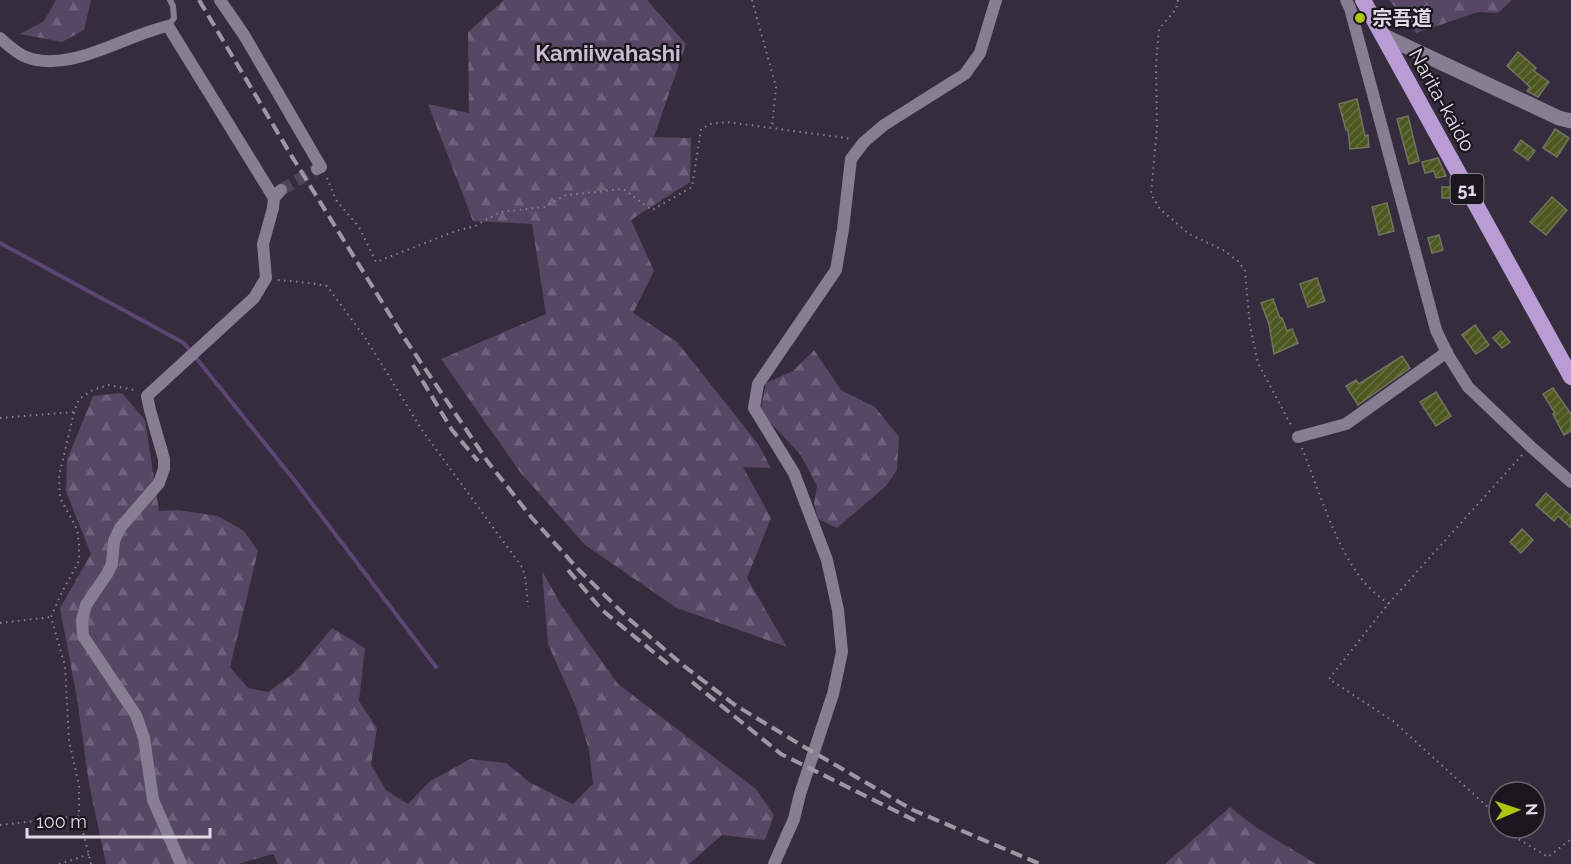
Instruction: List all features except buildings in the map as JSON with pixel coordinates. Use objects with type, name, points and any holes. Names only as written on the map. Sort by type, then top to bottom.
[{"type":"highway","name":"Narita-kaido","points":[[1357,5],[1382,36],[1571,377]]},
{"type":"street","points":[[220,0],[244,35],[319,168]]},
{"type":"street","points":[[774,864],[794,819],[833,694],[842,652],[838,610],[827,560],[794,473],[754,408],[758,384],[836,270],[852,159],[864,142],[884,125],[965,74],[980,52],[996,0]]},
{"type":"street","points":[[1357,5],[1436,330],[1468,387],[1571,482]]},
{"type":"street","points":[[0,38],[26,57],[56,61],[79,57],[168,26],[277,194],[263,244],[266,278],[254,298],[147,396],[164,459],[164,469],[159,483],[120,528],[114,541],[112,564],[86,605],[82,620],[83,636],[136,715],[144,738],[153,800],[181,864]]},
{"type":"street","points":[[1382,36],[1559,118],[1571,121]]},
{"type":"street","points":[[1298,437],[1346,424],[1447,352]]},
{"type":"lane","points":[[168,26],[174,18],[170,0]]},
{"type":"path","points":[[752,0],[776,87],[772,129]]},
{"type":"path","points":[[1178,0],[1176,9],[1159,29],[1156,65],[1157,128],[1151,194],[1160,210],[1189,234],[1223,250],[1238,261],[1245,271],[1250,326],[1258,363],[1298,437],[1348,559],[1365,582],[1388,604]]},
{"type":"path","points":[[319,168],[336,200],[359,227],[376,262],[456,231],[476,226],[500,212],[544,207],[566,195],[623,189],[652,210],[692,187],[701,129],[710,124],[727,122],[864,142]]},
{"type":"path","points":[[266,278],[327,286],[333,293],[366,339],[422,430],[522,567],[528,607]]},
{"type":"path","points":[[0,418],[74,412]]},
{"type":"path","points":[[1487,805],[1393,721],[1329,679],[1388,604],[1530,446]]},
{"type":"path","points":[[0,622],[51,617]]},
{"type":"path","points":[[0,825],[80,816]]},
{"type":"path","points":[[1520,840],[1548,857],[1571,839]]},
{"type":"path","points":[[59,864],[90,854]]},
{"type":"green space","points":[[56,0],[91,0],[84,30],[62,42],[20,34],[44,21]]},
{"type":"green space","points":[[504,0],[647,0],[686,44],[654,137],[691,138],[690,182],[631,220],[654,271],[633,313],[677,342],[758,444],[771,468],[743,467],[771,518],[747,578],[787,647],[677,608],[585,545],[520,472],[441,359],[546,314],[532,224],[473,221],[428,104],[469,113],[468,32]]},
{"type":"green space","points":[[1389,0],[1512,0],[1498,13],[1478,12],[1416,33]]},
{"type":"green space","points":[[814,350],[841,390],[875,407],[899,437],[897,470],[886,486],[837,528],[818,519],[814,503],[817,486],[801,455],[760,412],[766,383],[793,371]]},
{"type":"green space","points":[[122,393],[145,420],[159,511],[178,510],[218,516],[244,531],[258,551],[230,667],[248,688],[268,692],[294,673],[332,628],[365,648],[359,701],[377,728],[371,765],[386,790],[408,804],[429,782],[470,759],[506,763],[529,782],[573,804],[593,784],[589,750],[576,707],[548,644],[542,571],[562,606],[618,684],[756,789],[774,815],[765,840],[722,835],[689,864],[278,864],[273,854],[238,864],[106,864],[89,784],[77,698],[60,608],[91,554],[66,491],[67,460],[93,396]]},
{"type":"green space","points":[[1230,807],[1254,826],[1316,864],[1165,864]]},
{"type":"waterway","points":[[0,243],[184,343],[295,481],[436,667]]},
{"type":"tunnel","points":[[281,190],[317,169]]},
{"type":"railway","points":[[199,0],[291,155],[403,336],[488,462],[532,518],[578,569],[628,618],[684,666],[735,705],[913,810],[1040,864]]},
{"type":"railway","points":[[413,365],[452,430],[478,461]]},
{"type":"railway","points":[[568,570],[602,610],[668,664]]},
{"type":"railway","points":[[692,682],[781,754],[918,822]]},
{"type":"place","name":"宗吾道","points":[[1360,18]]},
{"type":"district","name":"Kamiiwahashi","points":[[608,53]]}]
